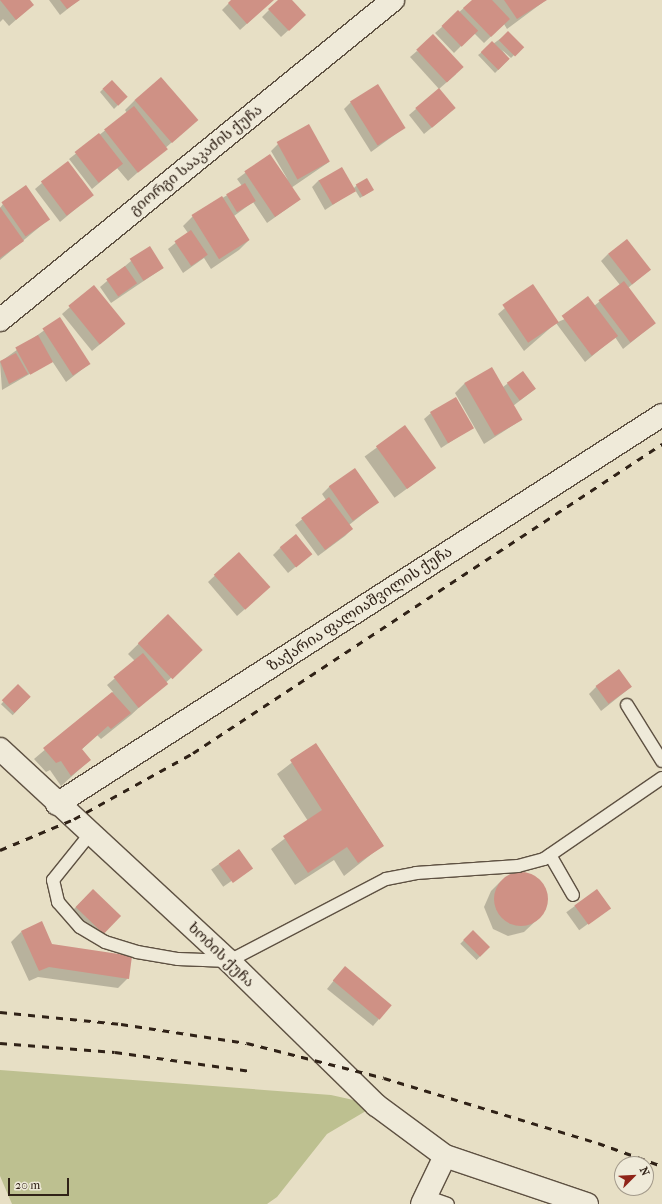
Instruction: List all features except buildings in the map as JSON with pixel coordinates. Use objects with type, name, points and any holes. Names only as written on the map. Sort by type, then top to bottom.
[{"type":"street","name":"გიორგი სააკაძის ქუჩა","points":[[0,320],[393,0]]},
{"type":"street","name":"ზაქარია ფალიაშვილის ქუჩა","points":[[57,804],[662,415]]},
{"type":"street","name":"ხობის ქუჩა","points":[[0,749],[57,804],[229,961],[376,1105],[446,1156],[587,1204]]},
{"type":"street","points":[[424,1200],[446,1156]]},
{"type":"lane","points":[[627,705],[662,761]]},
{"type":"lane","points":[[90,834],[53,880],[58,902],[80,927],[105,942],[137,952],[178,959],[229,961],[386,879],[416,873],[518,866],[550,856],[662,778]]},
{"type":"lane","points":[[550,856],[573,895]]},
{"type":"lane","points":[[424,1200],[448,1204]]},
{"type":"green space","points":[[0,1070],[331,1095],[376,1105],[327,1134],[277,1197],[267,1204],[12,1204],[0,1176]]},
{"type":"railway","points":[[0,850],[74,819],[193,753],[662,444]]},
{"type":"railway","points":[[0,1012],[121,1024],[247,1043],[384,1078],[598,1143],[662,1166]]},
{"type":"railway","points":[[0,1043],[115,1052],[251,1071]]}]
